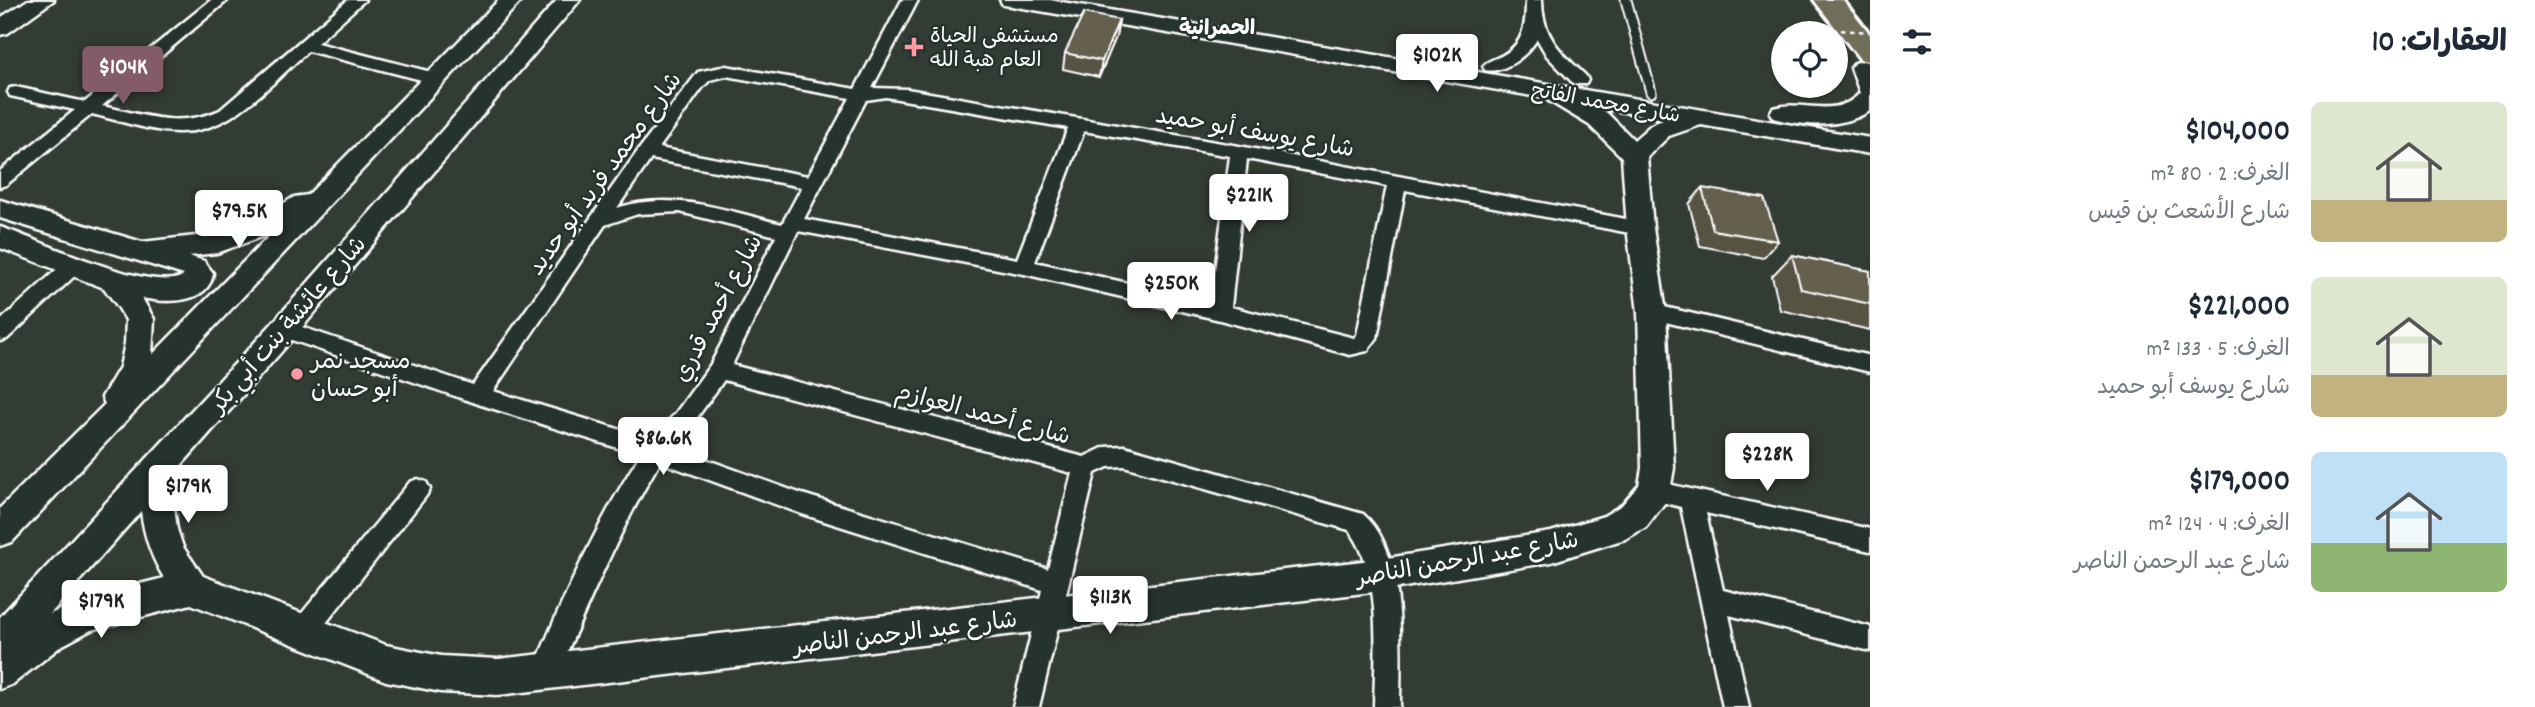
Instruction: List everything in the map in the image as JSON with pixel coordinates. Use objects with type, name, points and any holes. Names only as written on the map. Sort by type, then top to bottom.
[{"type":"highway","points":[[1805,0],[1819,21]]},
{"type":"highway","points":[[1828,0],[1869,76]]},
{"type":"highway","points":[[1848,54],[1869,76]]},
{"type":"main road","points":[[0,28],[43,0]]},
{"type":"main road","points":[[0,531],[89,442],[511,0]]},
{"type":"main road","name":"شارع عائشة بنت أبي بكر","points":[[0,643],[284,329],[569,0]]},
{"type":"main road","points":[[533,44],[592,0]]},
{"type":"main road","name":"شارع محمد الفاتح","points":[[1011,0],[1350,55],[1549,92],[1870,146]]},
{"type":"main road","name":"شارع محمد الفاتح","points":[[1091,0],[1812,118],[1858,108],[1869,76]]},
{"type":"main road","points":[[1549,92],[1598,119],[1634,155],[1640,228],[1652,312],[1658,468],[1654,491]]},
{"type":"main road","points":[[1634,155],[1658,129],[1672,123],[1701,118]]},
{"type":"main road","points":[[1812,118],[1870,128]]},
{"type":"main road","points":[[142,252],[217,243],[247,234],[276,221],[344,175]]},
{"type":"main road","points":[[0,209],[194,268],[199,273],[198,279],[186,288],[167,290],[114,281],[3,241]]},
{"type":"main road","points":[[89,442],[134,369],[140,343],[139,319],[114,281]]},
{"type":"main road","points":[[0,671],[35,643],[65,624],[98,611],[191,588],[169,555],[160,529],[153,475]]},
{"type":"main road","name":"شارع عبد الرحمن الناصر","points":[[191,588],[302,633],[386,663],[441,674],[498,677],[545,673],[1052,599],[1381,575],[1582,540],[1634,516],[1654,491]]},
{"type":"street","points":[[193,0],[217,2]]},
{"type":"street","points":[[16,92],[175,127],[201,125],[226,114],[308,46],[357,0]]},
{"type":"street","name":"شارع أحمد قدري","points":[[545,673],[596,557],[626,497],[655,450],[683,420],[719,370],[789,228],[910,0]]},
{"type":"street","points":[[1491,66],[1518,53],[1533,34],[1534,0]]},
{"type":"street","points":[[0,181],[217,2]]},
{"type":"street","points":[[1535,23],[1553,54],[1580,80]]},
{"type":"street","points":[[308,46],[437,79]]},
{"type":"street","name":"شارع محمد فريد أبو حديد","points":[[478,395],[598,219],[696,83],[714,73],[726,71],[861,95]]},
{"type":"street","name":"شارع يوسف أبو حميد","points":[[861,95],[886,92],[907,94],[1239,152],[1640,228]]},
{"type":"street","points":[[1024,267],[1077,124]]},
{"type":"street","points":[[646,152],[814,183]]},
{"type":"street","points":[[1220,312],[1239,152]]},
{"type":"street","points":[[598,219],[637,208],[680,206],[789,228],[1024,267],[1220,312],[1350,347],[1360,345],[1367,338],[1397,182]]},
{"type":"street","points":[[0,333],[74,265]]},
{"type":"street","points":[[1652,312],[1870,364]]},
{"type":"street","points":[[284,329],[478,395],[655,450],[1052,599]]},
{"type":"street","name":"شارع أحمد العوازم","points":[[719,370],[1085,467],[1026,707]]},
{"type":"street","points":[[1085,467],[1105,457],[1125,456],[1336,515],[1356,523],[1374,548],[1381,575],[1386,605],[1387,707]]},
{"type":"street","points":[[302,633],[418,489]]},
{"type":"street","points":[[1654,491],[1870,540]]},
{"type":"street","points":[[1691,498],[1736,707]]},
{"type":"street","points":[[1712,599],[1870,639]]},
{"type":"lane","points":[[1626,0],[1651,92]]},
{"type":"path","points":[[1848,32],[1870,32]]},
{"type":"building","points":[[1084,13],[1119,20],[1102,61],[1065,53]]},
{"type":"building","points":[[1702,188],[1764,198],[1778,241],[1713,230]]},
{"type":"building","points":[[1792,255],[1870,271],[1870,304],[1801,289]]},
{"type":"place","name":"مستشفى الحياة العام هبة الله","points":[[914,47]]},
{"type":"place","name":"مسجد نمر أبو حسان","points":[[297,374]]},
{"type":"district","name":"الحمرانية","points":[[1217,27]]}]
